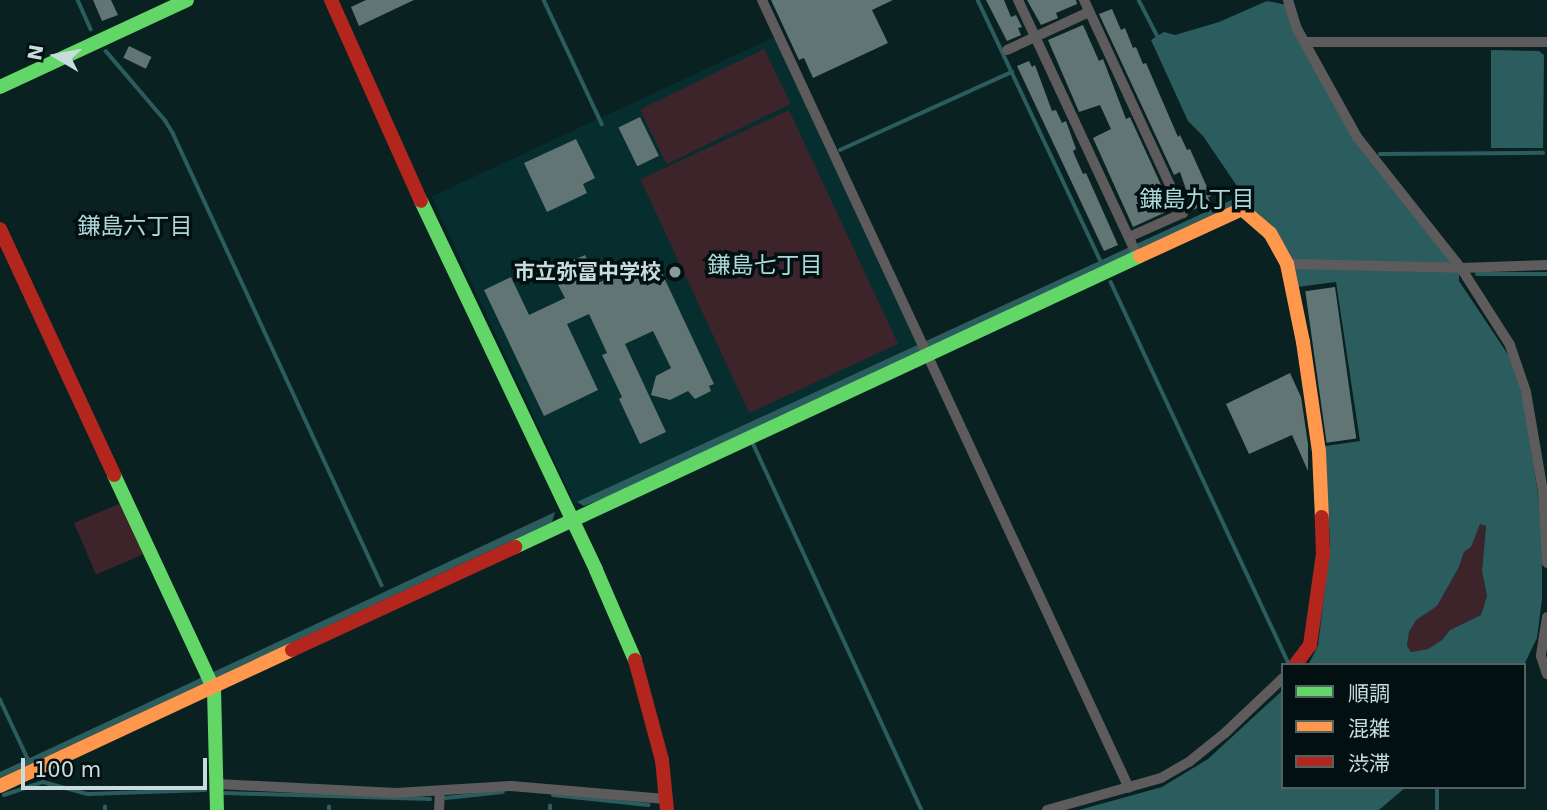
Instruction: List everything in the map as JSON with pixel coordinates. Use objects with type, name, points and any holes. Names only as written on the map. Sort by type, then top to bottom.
[{"type":"street","points":[[0,87],[187,0]]},
{"type":"street","points":[[218,784],[347,792],[440,792],[511,786],[666,805],[662,760],[640,671],[572,519],[408,175],[331,0]]},
{"type":"street","points":[[762,0],[1129,788]]},
{"type":"street","points":[[1018,0],[1138,257]]},
{"type":"street","points":[[1084,0],[1183,213],[1130,239]]},
{"type":"street","points":[[1288,0],[1296,27],[1357,137],[1458,267],[1510,345],[1518,364],[1543,491],[1547,563]]},
{"type":"street","points":[[1007,50],[1089,12]]},
{"type":"street","points":[[1305,42],[1547,42]]},
{"type":"street","points":[[0,786],[214,689],[572,519],[1242,209],[1270,233],[1289,264],[1319,452],[1324,529],[1310,645],[1296,663]]},
{"type":"street","points":[[0,229],[214,689],[217,810]]},
{"type":"street","points":[[1289,264],[1458,267],[1547,265]]},
{"type":"street","points":[[1547,617],[1541,656],[1547,674]]},
{"type":"street","points":[[1047,810],[1161,778],[1189,762],[1234,725],[1281,680]]},
{"type":"street","points":[[439,810],[440,792]]},
{"type":"shaded area","points":[[1267,1],[1287,5],[1355,140],[1459,273],[1459,281],[1509,356],[1524,402],[1538,494],[1542,550],[1542,599],[1537,638],[1525,663],[1309,663],[1318,646],[1330,545],[1325,446],[1360,441],[1336,282],[1297,287],[1289,253],[1280,239],[1259,214],[1241,203],[631,488],[584,506],[577,502],[1236,198],[1237,186],[1203,136],[1188,121],[1151,40],[1164,32],[1175,35],[1219,22]],"holes":[[[1480,524],[1486,526],[1482,571],[1487,596],[1481,615],[1450,630],[1442,640],[1428,649],[1411,652],[1407,646],[1409,632],[1416,620],[1437,606],[1459,567],[1464,552],[1471,547]]]},
{"type":"shaded area","name":"市立弥冨中学校","points":[[774,37],[918,345],[575,505],[431,197]]},
{"type":"shaded area","points":[[764,49],[791,104],[667,164],[640,109]]},
{"type":"shaded area","points":[[1491,50],[1539,51],[1544,55],[1543,148],[1491,148]]},
{"type":"shaded area","points":[[789,110],[898,344],[749,413],[640,179]]},
{"type":"shaded area","points":[[121,503],[143,555],[96,574],[74,523]]},
{"type":"shaded area","points":[[555,512],[552,522],[0,778],[0,772]]},
{"type":"shaded area","points":[[1480,523],[1486,525],[1482,571],[1487,596],[1481,615],[1450,630],[1442,640],[1428,649],[1411,652],[1407,646],[1409,632],[1416,619],[1437,606],[1459,567],[1464,552],[1471,547]]},
{"type":"shaded area","points":[[1281,692],[1281,789],[1404,789],[1379,810],[1079,810],[1162,787],[1208,759]]},
{"type":"building","points":[[93,0],[111,0],[118,15],[102,21]]},
{"type":"building","points":[[366,0],[414,0],[359,26],[351,7]]},
{"type":"building","points":[[771,0],[893,0],[872,10],[888,43],[813,78],[804,58],[799,60]]},
{"type":"building","points":[[986,0],[1004,0],[1011,17],[1016,15],[1022,27],[1018,28],[1021,35],[1007,41]]},
{"type":"building","points":[[1027,0],[1076,0],[1077,4],[1056,13],[1058,18],[1041,25]]},
{"type":"building","points":[[1112,9],[1121,30],[1125,28],[1133,48],[1136,47],[1143,64],[1146,63],[1178,137],[1180,135],[1187,150],[1190,149],[1211,196],[1208,197],[1210,202],[1193,210],[1180,172],[1174,175],[1099,14]]},
{"type":"building","points":[[1083,25],[1099,61],[1103,59],[1126,119],[1130,117],[1167,198],[1163,200],[1168,211],[1133,227],[1093,138],[1111,129],[1100,105],[1079,112],[1048,40]]},
{"type":"building","points":[[129,46],[151,57],[146,69],[123,58]]},
{"type":"building","points":[[1029,61],[1032,67],[1035,65],[1052,111],[1056,110],[1062,123],[1066,121],[1076,149],[1073,151],[1075,156],[1083,174],[1086,173],[1118,245],[1104,251],[1017,66]]},
{"type":"building","points":[[640,117],[659,156],[637,166],[618,128]]},
{"type":"building","points":[[576,139],[595,178],[583,184],[587,193],[547,212],[524,163]]},
{"type":"building","points":[[585,255],[598,283],[633,267],[642,268],[643,264],[660,269],[714,384],[709,386],[711,391],[695,399],[688,391],[670,400],[651,395],[656,376],[671,368],[653,331],[625,344],[666,432],[640,444],[619,399],[622,397],[602,355],[607,353],[589,314],[567,324],[598,390],[544,416],[484,290],[511,277],[529,315],[565,298],[554,277],[566,271],[563,265]]},
{"type":"building","points":[[1335,287],[1356,439],[1327,443],[1305,291]]},
{"type":"building","points":[[1290,373],[1301,397],[1308,444],[1308,471],[1292,435],[1249,454],[1226,404]]},
{"type":"waterway","points":[[78,0],[91,29]]},
{"type":"waterway","points":[[544,0],[602,124]]},
{"type":"waterway","points":[[978,0],[1101,261]]},
{"type":"waterway","points":[[1139,0],[1158,37]]},
{"type":"waterway","points":[[106,51],[173,133],[382,585]]},
{"type":"waterway","points":[[840,150],[1012,72]]},
{"type":"waterway","points":[[1380,154],[1543,153]]},
{"type":"waterway","points":[[1477,274],[1547,274]]},
{"type":"waterway","points":[[1111,282],[1288,662]]},
{"type":"waterway","points":[[754,445],[922,810]]},
{"type":"waterway","points":[[0,699],[29,761]]},
{"type":"waterway","points":[[4,795],[43,782],[88,794],[205,790]]},
{"type":"waterway","points":[[1437,789],[1437,810]]},
{"type":"waterway","points":[[446,798],[503,792]]},
{"type":"waterway","points":[[225,793],[430,799]]},
{"type":"waterway","points":[[553,795],[648,805]]},
{"type":"traffic: fast","points":[[0,87],[187,0]]},
{"type":"traffic: fast","points":[[421,201],[596,570],[635,660]]},
{"type":"traffic: fast","points":[[515,547],[1140,256]]},
{"type":"traffic: fast","points":[[114,475],[214,689],[217,810]]},
{"type":"traffic: slow","points":[[1140,256],[1242,209],[1270,233],[1287,264],[1303,342],[1319,452],[1322,517]]},
{"type":"traffic: slow","points":[[0,786],[292,650]]},
{"type":"traffic: jam","points":[[331,0],[421,201]]},
{"type":"traffic: jam","points":[[0,229],[114,475]]},
{"type":"traffic: jam","points":[[1296,663],[1310,645],[1323,554],[1322,517]]},
{"type":"traffic: jam","points":[[292,650],[515,547]]},
{"type":"traffic: jam","points":[[635,660],[662,760],[667,810]]},
{"type":"place","name":"市立弥冨中学校","points":[[675,272]]},
{"type":"district","name":"鎌島九丁目","points":[[1197,199]]},
{"type":"district","name":"鎌島六丁目","points":[[135,226]]},
{"type":"district","name":"鎌島七丁目","points":[[765,265]]}]
